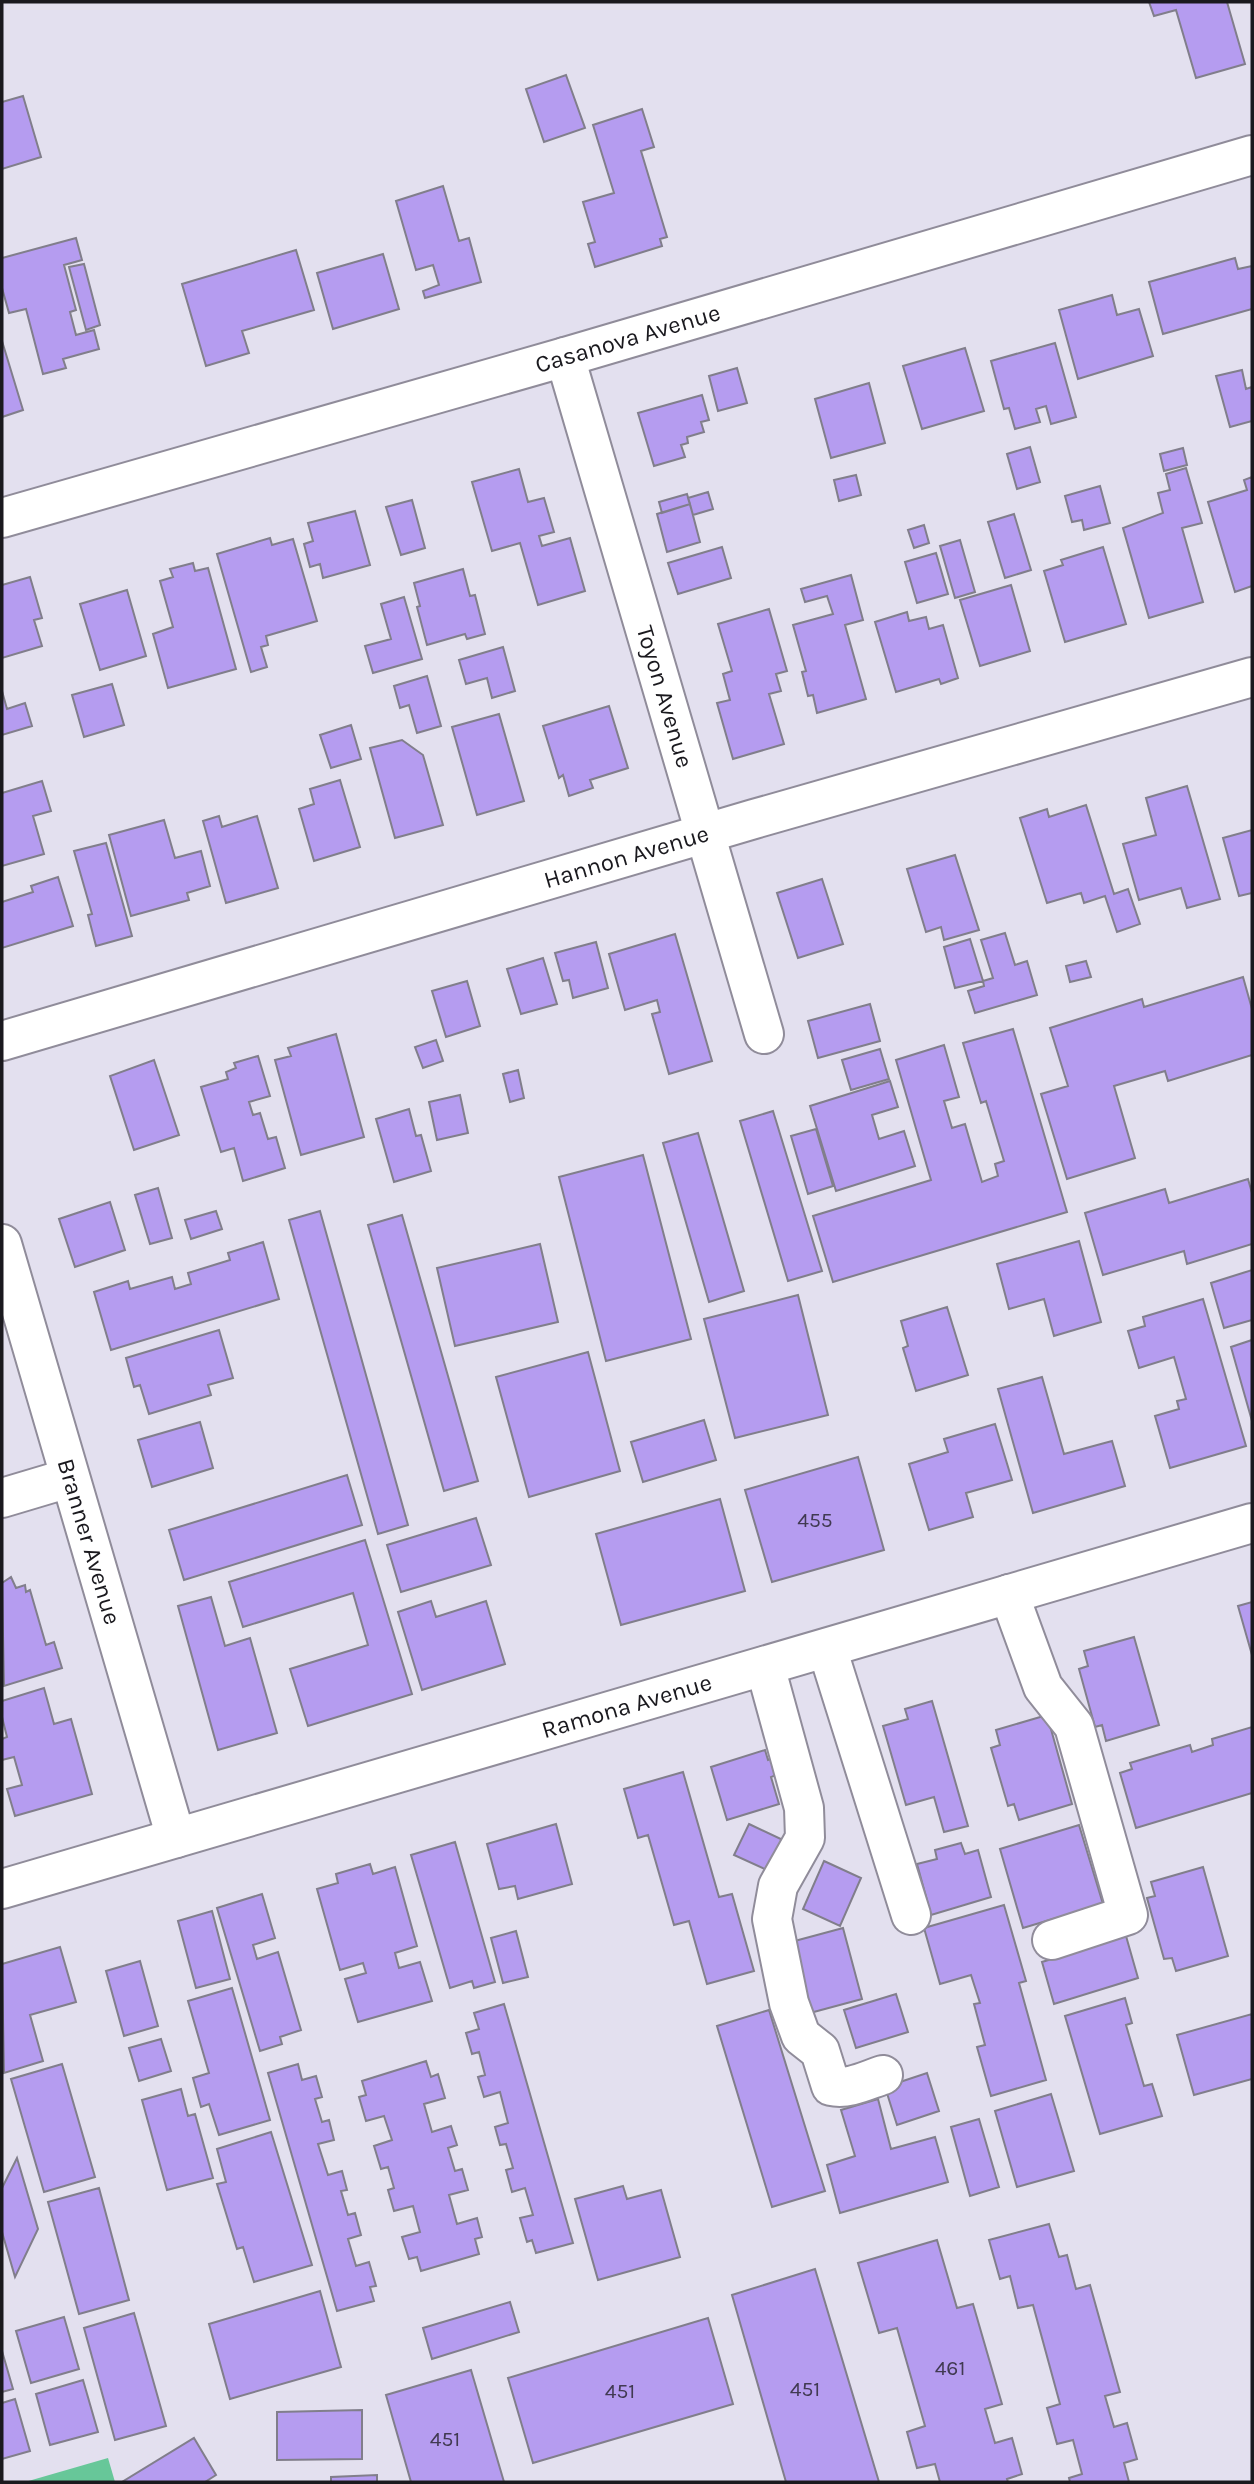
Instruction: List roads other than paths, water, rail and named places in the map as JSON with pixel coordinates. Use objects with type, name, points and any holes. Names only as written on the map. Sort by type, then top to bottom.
[{"type":"street","name":"Casanova Avenue","points":[[2,518],[565,357],[1252,155]]},
{"type":"street","name":"Toyon Avenue","points":[[565,357],[703,834],[764,1034]]},
{"type":"street","name":"Hannon Avenue","points":[[2,1041],[703,834],[1252,677]]},
{"type":"street","name":"Branner Avenue","points":[[2,1244],[176,1838]]},
{"type":"street","points":[[2,1498],[69,1478]]},
{"type":"street","name":"Ramona Avenue","points":[[2,1889],[1252,1524]]},
{"type":"street","points":[[1009,1594],[1043,1687],[1074,1726],[1128,1915],[1052,1940]]},
{"type":"street","points":[[827,1648],[911,1915]]},
{"type":"street","points":[[765,1666],[804,1808],[805,1838],[778,1886],[772,1919],[789,2003],[801,2036],[820,2051],[831,2087],[839,2088],[883,2075]]}]
